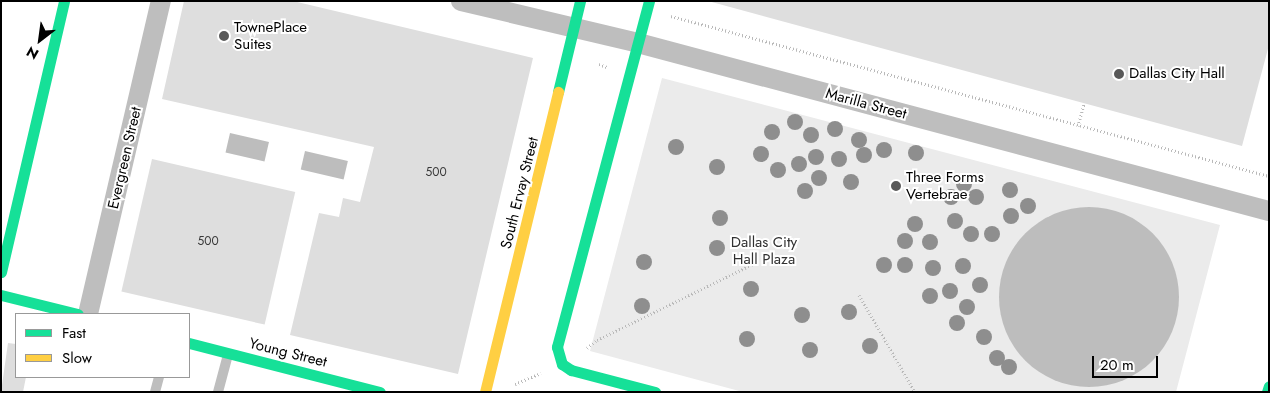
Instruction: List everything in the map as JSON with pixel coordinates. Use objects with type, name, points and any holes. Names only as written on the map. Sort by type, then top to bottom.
[{"type":"main road","points":[[1,272],[64,1]]},
{"type":"main road","name":"South Ervay Street","points":[[485,392],[575,28],[580,1]]},
{"type":"main road","points":[[649,1],[557,347],[562,364],[571,370],[655,392]]},
{"type":"main road","points":[[1,294],[74,313]]},
{"type":"main road","name":"Young Street","points":[[190,342],[377,391]]},
{"type":"main road","points":[[1267,392],[1269,386]]},
{"type":"street","name":"Evergreen Street","points":[[88,313],[161,1]]},
{"type":"street","name":"Marilla Street","points":[[461,1],[638,44],[1269,211]]},
{"type":"lane","points":[[218,392],[228,353]]},
{"type":"lane","points":[[155,392],[159,378]]},
{"type":"path","points":[[667,15],[1269,176]]},
{"type":"path","points":[[1078,126],[1084,103]]},
{"type":"path","points":[[585,350],[597,340],[755,263]]},
{"type":"path","points":[[859,295],[916,392]]},
{"type":"path","points":[[515,384],[546,371]]},
{"type":"green space","name":"Dallas City Hall Plaza","points":[[662,78],[1220,225],[1176,392],[743,392],[590,351]],"holes":[[[1079,208],[1110,210],[1139,222],[1161,244],[1175,271],[1155,359],[1130,377],[1099,386],[1068,384],[1040,371],[1017,350],[1003,322],[1024,235],[1049,216]]]},
{"type":"shaded area","points":[[230,133],[269,142],[264,161],[226,152]]},
{"type":"shaded area","points":[[305,151],[348,161],[344,179],[301,170]]},
{"type":"shaded area","points":[[1089,207],[1123,214],[1139,222],[1158,240],[1164,247],[1175,271],[1179,297],[1172,331],[1164,347],[1146,366],[1139,372],[1115,383],[1089,387],[1055,380],[1039,372],[1020,354],[1014,347],[1003,323],[999,297],[1006,263],[1014,247],[1032,228],[1039,222],[1063,211]]},
{"type":"building","points":[[184,1],[293,1],[533,58],[458,374],[290,335],[319,213],[339,217],[343,198],[360,202],[374,147],[162,99]]},
{"type":"building","name":"Dallas City Hall","points":[[708,1],[1269,1],[1269,45],[1242,146]]},
{"type":"building","points":[[152,159],[295,192],[265,325],[121,292]]},
{"type":"building","points":[[8,343],[15,344],[15,378],[26,378],[23,392],[1,392]]},
{"type":"traffic: fast","points":[[1,272],[64,1]]},
{"type":"traffic: fast","points":[[558,92],[580,1]]},
{"type":"traffic: fast","points":[[649,1],[557,347],[562,364],[571,370],[655,392]]},
{"type":"traffic: fast","points":[[1,295],[74,313]]},
{"type":"traffic: fast","points":[[190,343],[380,392]]},
{"type":"traffic: fast","points":[[1267,392],[1269,386]]},
{"type":"traffic: slow","points":[[485,392],[558,92]]},
{"type":"place","name":"TownePlace Suites","points":[[224,36]]},
{"type":"place","name":"Dallas City Hall","points":[[1119,74]]},
{"type":"place","name":"Three Forms Vertebrae","points":[[896,186]]}]
